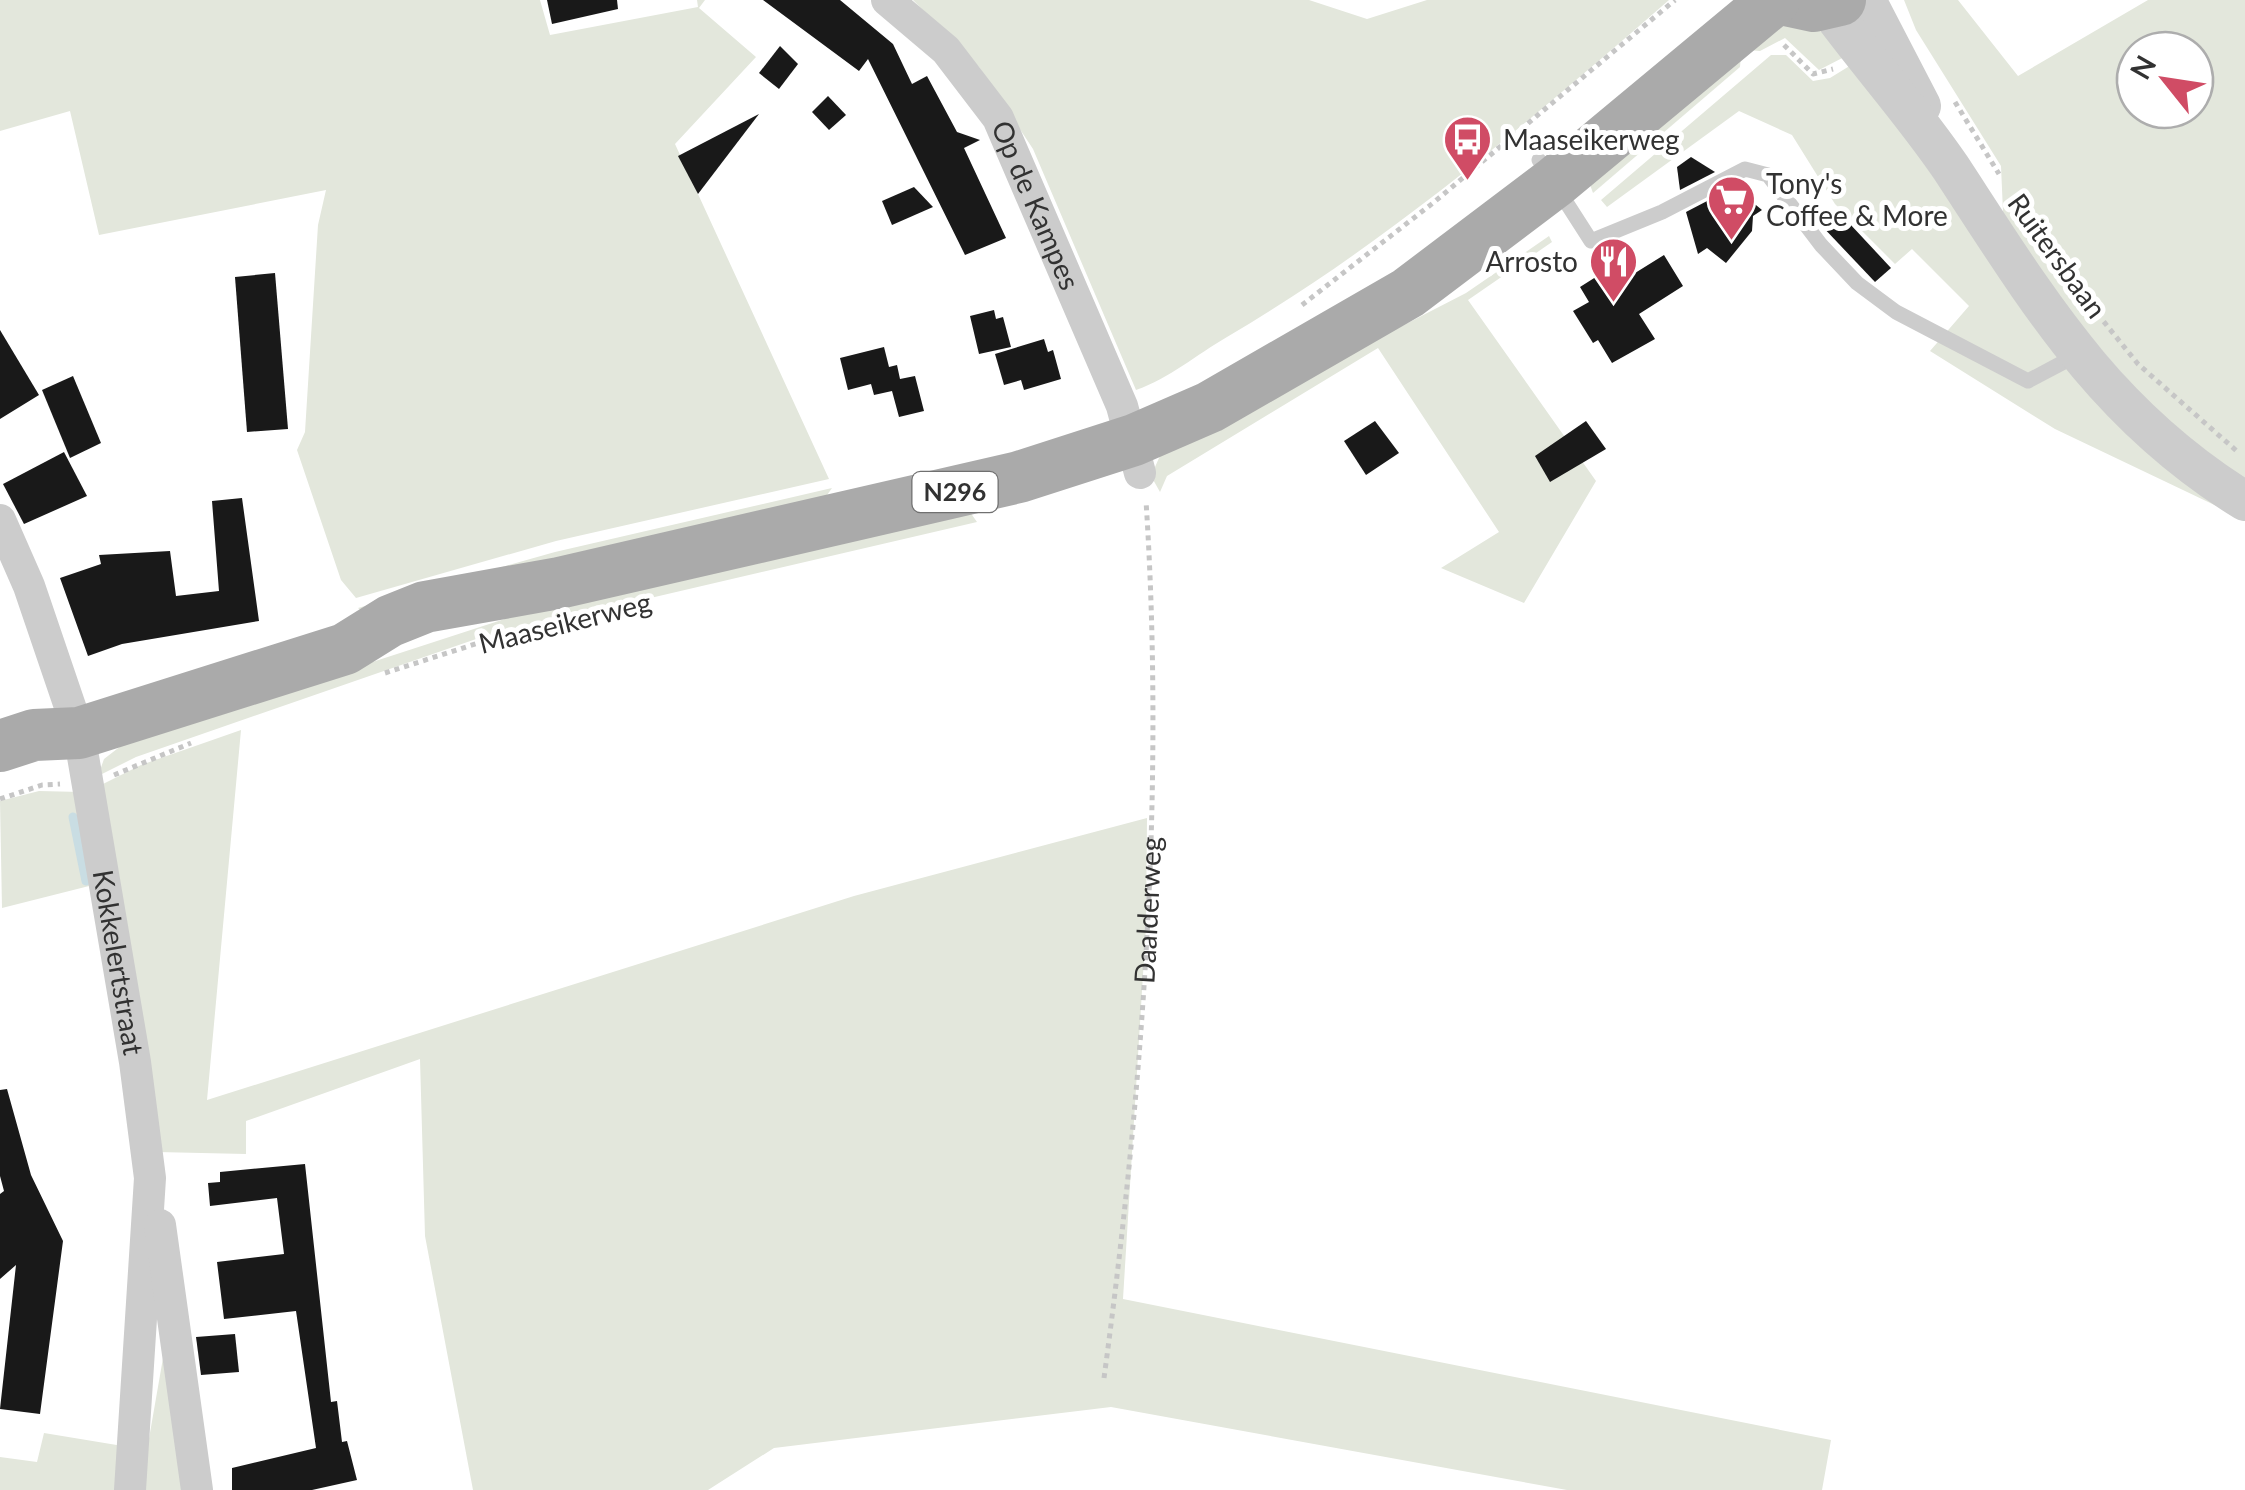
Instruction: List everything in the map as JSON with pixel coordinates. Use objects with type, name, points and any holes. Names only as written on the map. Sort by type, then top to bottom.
[{"type":"main road","name":"Maaseikerweg","points":[[1547,171],[1721,0]]},
{"type":"main road","name":"Maaseikerweg","points":[[0,746],[34,735],[79,733],[363,662],[405,641],[498,612],[559,583],[1019,477],[1132,440],[1210,407],[1311,323],[1398,273],[1547,171],[1811,8]]},
{"type":"main road","name":"Maaseikerweg","points":[[1,790],[79,733]]},
{"type":"street","name":"Op de Kampes","points":[[888,0],[946,50],[998,118],[1132,440]]},
{"type":"street","name":"Ruitersbaan","points":[[1811,8],[1948,164],[2021,280],[2077,355],[2168,444],[2245,502]]},
{"type":"street","name":"Kokkelertstraat","points":[[0,520],[29,586],[79,733],[135,1062],[148,1192],[130,1490]]},
{"type":"street","name":"Kokkelertstraat","points":[[148,1192],[162,1232],[198,1490]]},
{"type":"lane","points":[[1547,171],[1592,240],[1662,212],[1745,169],[1768,175],[1821,245],[1857,283],[1896,312],[2028,381],[2077,355]]},
{"type":"path","points":[[1311,323],[1433,203],[1675,0]]},
{"type":"path","points":[[1811,8],[1790,47],[1813,74],[1825,74],[1840,66]]},
{"type":"path","name":"Ruitersbaan","points":[[1954,101],[2002,180]]},
{"type":"path","name":"Ruitersbaan","points":[[2064,272],[2138,364],[2245,458]]},
{"type":"path","name":"Daalderweg","points":[[1104,1378],[1122,1244],[1143,982],[1150,818],[1153,601],[1132,440]]},
{"type":"path","name":"Maaseikerweg","points":[[363,662],[499,637]]},
{"type":"path","points":[[0,787],[1,790],[90,784],[203,738]]},
{"type":"shaded area","points":[[0,0],[540,0],[550,35],[698,7],[697,0],[705,0],[699,8],[756,57],[675,144],[829,479],[556,541],[356,598],[341,580],[297,450],[305,432],[318,225],[326,190],[99,235],[70,111],[0,131]]},
{"type":"shaded area","points":[[913,0],[1309,0],[1367,19],[1427,0],[1669,0],[1401,221],[1172,373],[1136,390],[1033,149],[979,67]]},
{"type":"shaded area","points":[[1904,0],[1958,0],[2018,76],[2148,0],[2245,0],[2245,481],[2167,424],[2051,293],[2003,212],[2001,166],[1916,30]]},
{"type":"shaded area","points":[[1791,18],[1840,40],[1850,54],[1819,70],[1785,38],[1760,51],[1748,50]]},
{"type":"shaded area","points":[[1741,55],[1740,67],[1593,193],[1589,182]]},
{"type":"shaded area","points":[[1771,55],[1786,55],[1813,81],[1830,78],[1856,62],[2038,332],[2149,447],[2227,511],[2055,429],[1930,351],[1969,306],[1912,249],[1895,264],[1835,204],[1792,135],[1739,111],[1607,207],[1601,200]]},
{"type":"shaded area","points":[[1549,236],[1552,242],[1468,300],[1596,481],[1524,603],[1441,568],[1499,532],[1378,348],[1167,476],[1160,492],[1151,476],[1163,449],[1466,293]]},
{"type":"shaded area","points":[[832,488],[825,498],[367,616],[358,608],[555,552]]},
{"type":"shaded area","points":[[970,512],[977,522],[479,638],[136,757],[98,776],[104,759],[126,742],[520,614]]},
{"type":"shaded area","points":[[241,730],[207,1100],[854,896],[1147,818],[1146,926],[1123,1299],[1831,1440],[1822,1490],[1567,1490],[1111,1407],[774,1448],[708,1490],[473,1490],[425,1236],[420,1059],[246,1121],[246,1154],[157,1152],[99,786],[141,765]]},
{"type":"shaded area","points":[[39,791],[81,792],[97,884],[2,908],[0,801]]},
{"type":"shaded area","points":[[163,1358],[184,1490],[0,1490],[0,1457],[37,1462],[44,1433],[147,1450]]},
{"type":"building","points":[[547,0],[617,0],[618,9],[552,24]]},
{"type":"building","points":[[763,0],[840,0],[893,44],[912,84],[927,76],[957,132],[980,140],[964,148],[1006,238],[965,255],[868,59],[859,71]]},
{"type":"building","points":[[780,46],[798,64],[779,89],[759,73]]},
{"type":"building","points":[[828,96],[846,115],[829,130],[812,112]]},
{"type":"building","points":[[759,114],[698,194],[678,156]]},
{"type":"building","points":[[1691,157],[1715,172],[1680,190],[1677,167]]},
{"type":"building","points":[[914,187],[933,207],[892,225],[882,201]]},
{"type":"building","points":[[1734,187],[1762,210],[1753,216],[1752,231],[1726,263],[1707,248],[1698,254],[1686,212]]},
{"type":"building","points":[[1836,209],[1891,268],[1875,282],[1820,224]]},
{"type":"building","points":[[1664,255],[1683,286],[1639,314],[1655,339],[1612,363],[1598,340],[1593,343],[1573,311],[1589,302],[1580,287],[1610,268],[1619,283]]},
{"type":"building","points":[[275,273],[288,429],[247,432],[235,277]]},
{"type":"building","points":[[994,310],[996,319],[1003,317],[1011,347],[979,354],[970,316]]},
{"type":"building","points":[[0,330],[39,395],[0,419]]},
{"type":"building","points":[[1044,339],[1048,352],[1053,350],[1061,379],[1024,390],[1021,380],[1004,385],[995,354]]},
{"type":"building","points":[[884,347],[889,367],[897,365],[900,379],[915,376],[924,411],[899,417],[892,391],[874,395],[871,384],[848,390],[840,358]]},
{"type":"building","points":[[73,376],[101,443],[70,458],[42,390]]},
{"type":"building","points":[[1375,421],[1399,453],[1366,475],[1344,441]]},
{"type":"building","points":[[1586,421],[1606,449],[1550,482],[1535,456]]},
{"type":"building","points":[[64,452],[87,496],[24,524],[3,484]]},
{"type":"building","points":[[242,498],[259,621],[122,644],[88,656],[60,578],[101,564],[99,555],[170,551],[176,596],[219,591],[212,501]]},
{"type":"building","points":[[7,1089],[31,1175],[63,1241],[40,1414],[0,1409],[16,1265],[0,1279],[0,1194],[4,1191],[0,1176],[0,1090]]},
{"type":"building","points":[[305,1164],[331,1402],[337,1401],[342,1442],[347,1441],[357,1480],[312,1490],[232,1490],[232,1468],[316,1448],[296,1311],[224,1319],[217,1262],[284,1254],[277,1198],[210,1206],[208,1183],[220,1182],[220,1172]]},
{"type":"building","points":[[235,1334],[239,1372],[201,1375],[196,1337]]},
{"type":"waterway","points":[[73,817],[86,881]]},
{"type":"place","name":"Maaseikerweg","points":[[1468,182]]},
{"type":"place","name":"Tony's Coffee & More","points":[[1731,242]]},
{"type":"place","name":"Arrosto","points":[[1613,304]]}]
